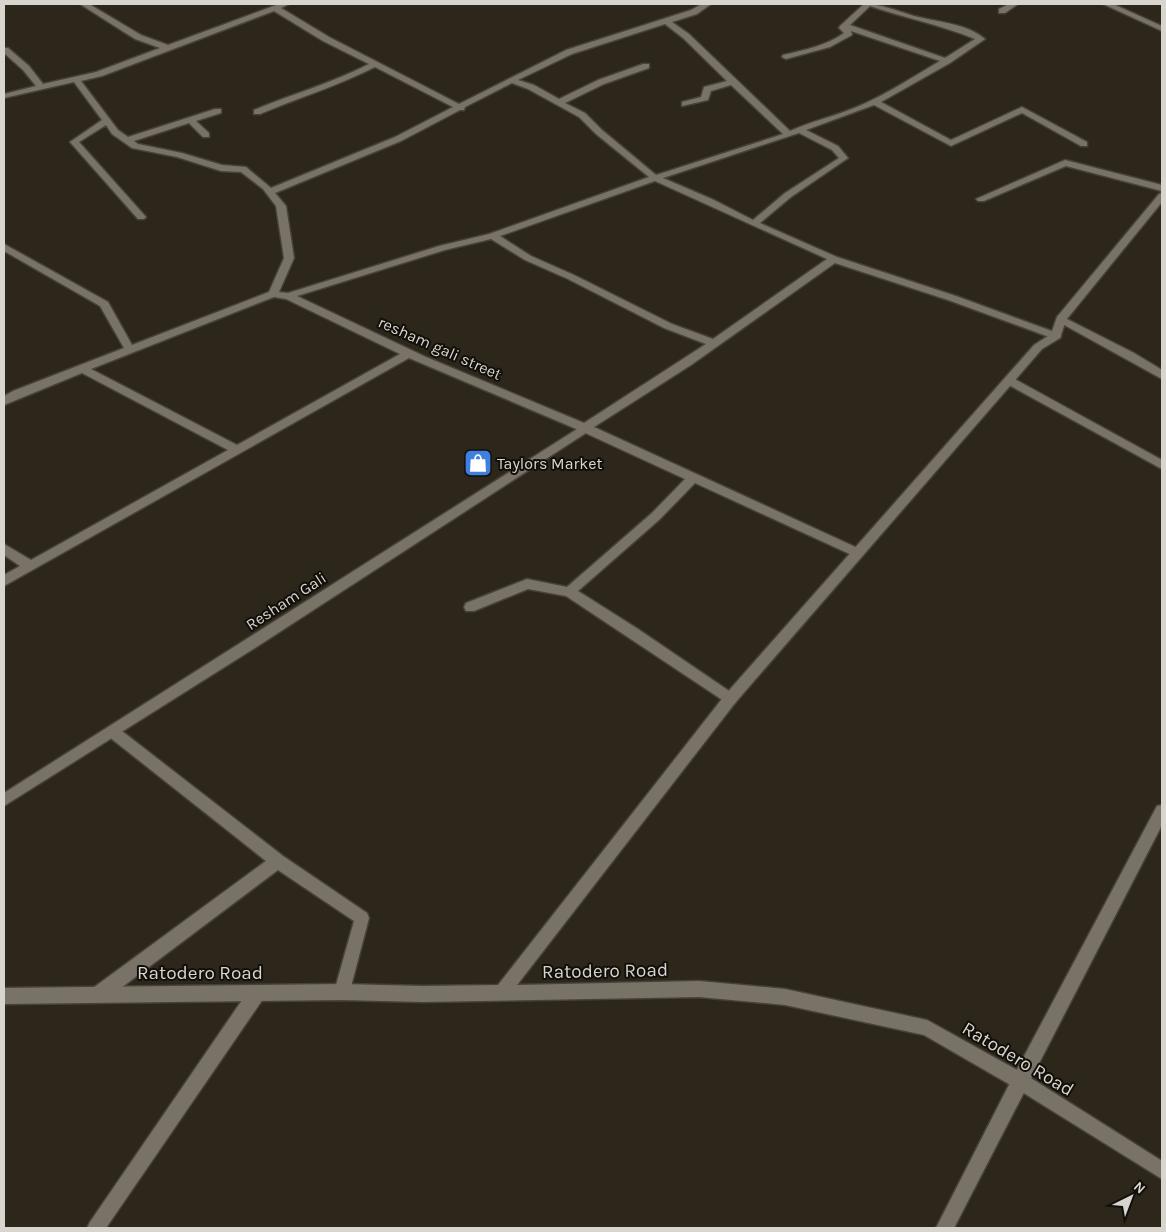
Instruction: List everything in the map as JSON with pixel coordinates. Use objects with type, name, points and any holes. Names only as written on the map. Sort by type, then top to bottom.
[{"type":"street","points":[[84,4],[138,37],[167,48]]},
{"type":"street","points":[[4,96],[115,69],[284,4]]},
{"type":"street","points":[[269,192],[398,139],[569,52],[694,12],[707,4]]},
{"type":"street","points":[[288,296],[442,248],[492,236],[654,177],[718,159],[789,135],[892,94],[980,39],[951,26],[913,18],[870,4],[843,28],[848,33],[831,46],[786,57]]},
{"type":"street","points":[[1002,11],[1014,4]]},
{"type":"street","points":[[1107,4],[1162,29]]},
{"type":"street","points":[[275,8],[326,39],[461,108]]},
{"type":"street","points":[[666,21],[686,36],[789,135]]},
{"type":"street","points":[[846,26],[947,61]]},
{"type":"street","points":[[5,50],[26,68],[42,88]]},
{"type":"street","points":[[257,112],[295,96],[339,82],[375,64]]},
{"type":"street","points":[[560,102],[601,82],[646,66]]},
{"type":"street","points":[[76,80],[115,132],[135,146],[179,155],[221,168],[243,169],[269,192],[281,206],[289,258],[273,294]]},
{"type":"street","points":[[511,80],[560,102],[582,115],[599,132],[654,177],[677,189],[711,202],[754,224],[834,259],[952,298],[1056,336]]},
{"type":"street","points":[[685,104],[705,98],[707,89],[734,82]]},
{"type":"street","points":[[875,102],[951,143],[1022,110],[1084,144]]},
{"type":"street","points":[[128,140],[218,111]]},
{"type":"street","points":[[190,120],[206,135]]},
{"type":"street","points":[[107,121],[74,142],[112,182],[141,217]]},
{"type":"street","points":[[754,224],[788,195],[844,158],[835,148],[800,130]]},
{"type":"street","points":[[981,199],[1065,163],[1162,188]]},
{"type":"street","points":[[501,993],[730,699],[1038,347],[1056,336],[1061,318],[1162,196]]},
{"type":"street","points":[[492,236],[528,258],[571,277],[668,326],[715,343]]},
{"type":"street","points":[[4,247],[104,304],[129,349]]},
{"type":"street","name":"Resham Gali","points":[[4,800],[113,732],[687,362],[834,259]]},
{"type":"street","name":"resham gali street","points":[[4,401],[81,368],[273,294],[288,296],[408,354],[585,428],[858,553]]},
{"type":"street","points":[[1061,318],[1130,355],[1162,375]]},
{"type":"street","points":[[4,581],[408,354]]},
{"type":"street","points":[[81,368],[237,450]]},
{"type":"street","points":[[1009,380],[1162,465]]},
{"type":"street","points":[[568,592],[656,516],[694,477]]},
{"type":"street","points":[[4,549],[30,566]]},
{"type":"street","points":[[470,607],[527,584],[568,592],[634,633],[730,699]]},
{"type":"street","points":[[113,732],[278,862],[362,918],[342,992]]},
{"type":"street","points":[[945,1228],[1162,811]]},
{"type":"street","points":[[99,994],[278,862]]},
{"type":"street","name":"Ratodero Road","points":[[4,996],[342,992],[423,994],[699,988],[785,997],[927,1028],[1020,1081],[1162,1171]]},
{"type":"street","points":[[96,1228],[257,993]]},
{"type":"place","name":"Taylors Market","points":[[478,463]]}]
